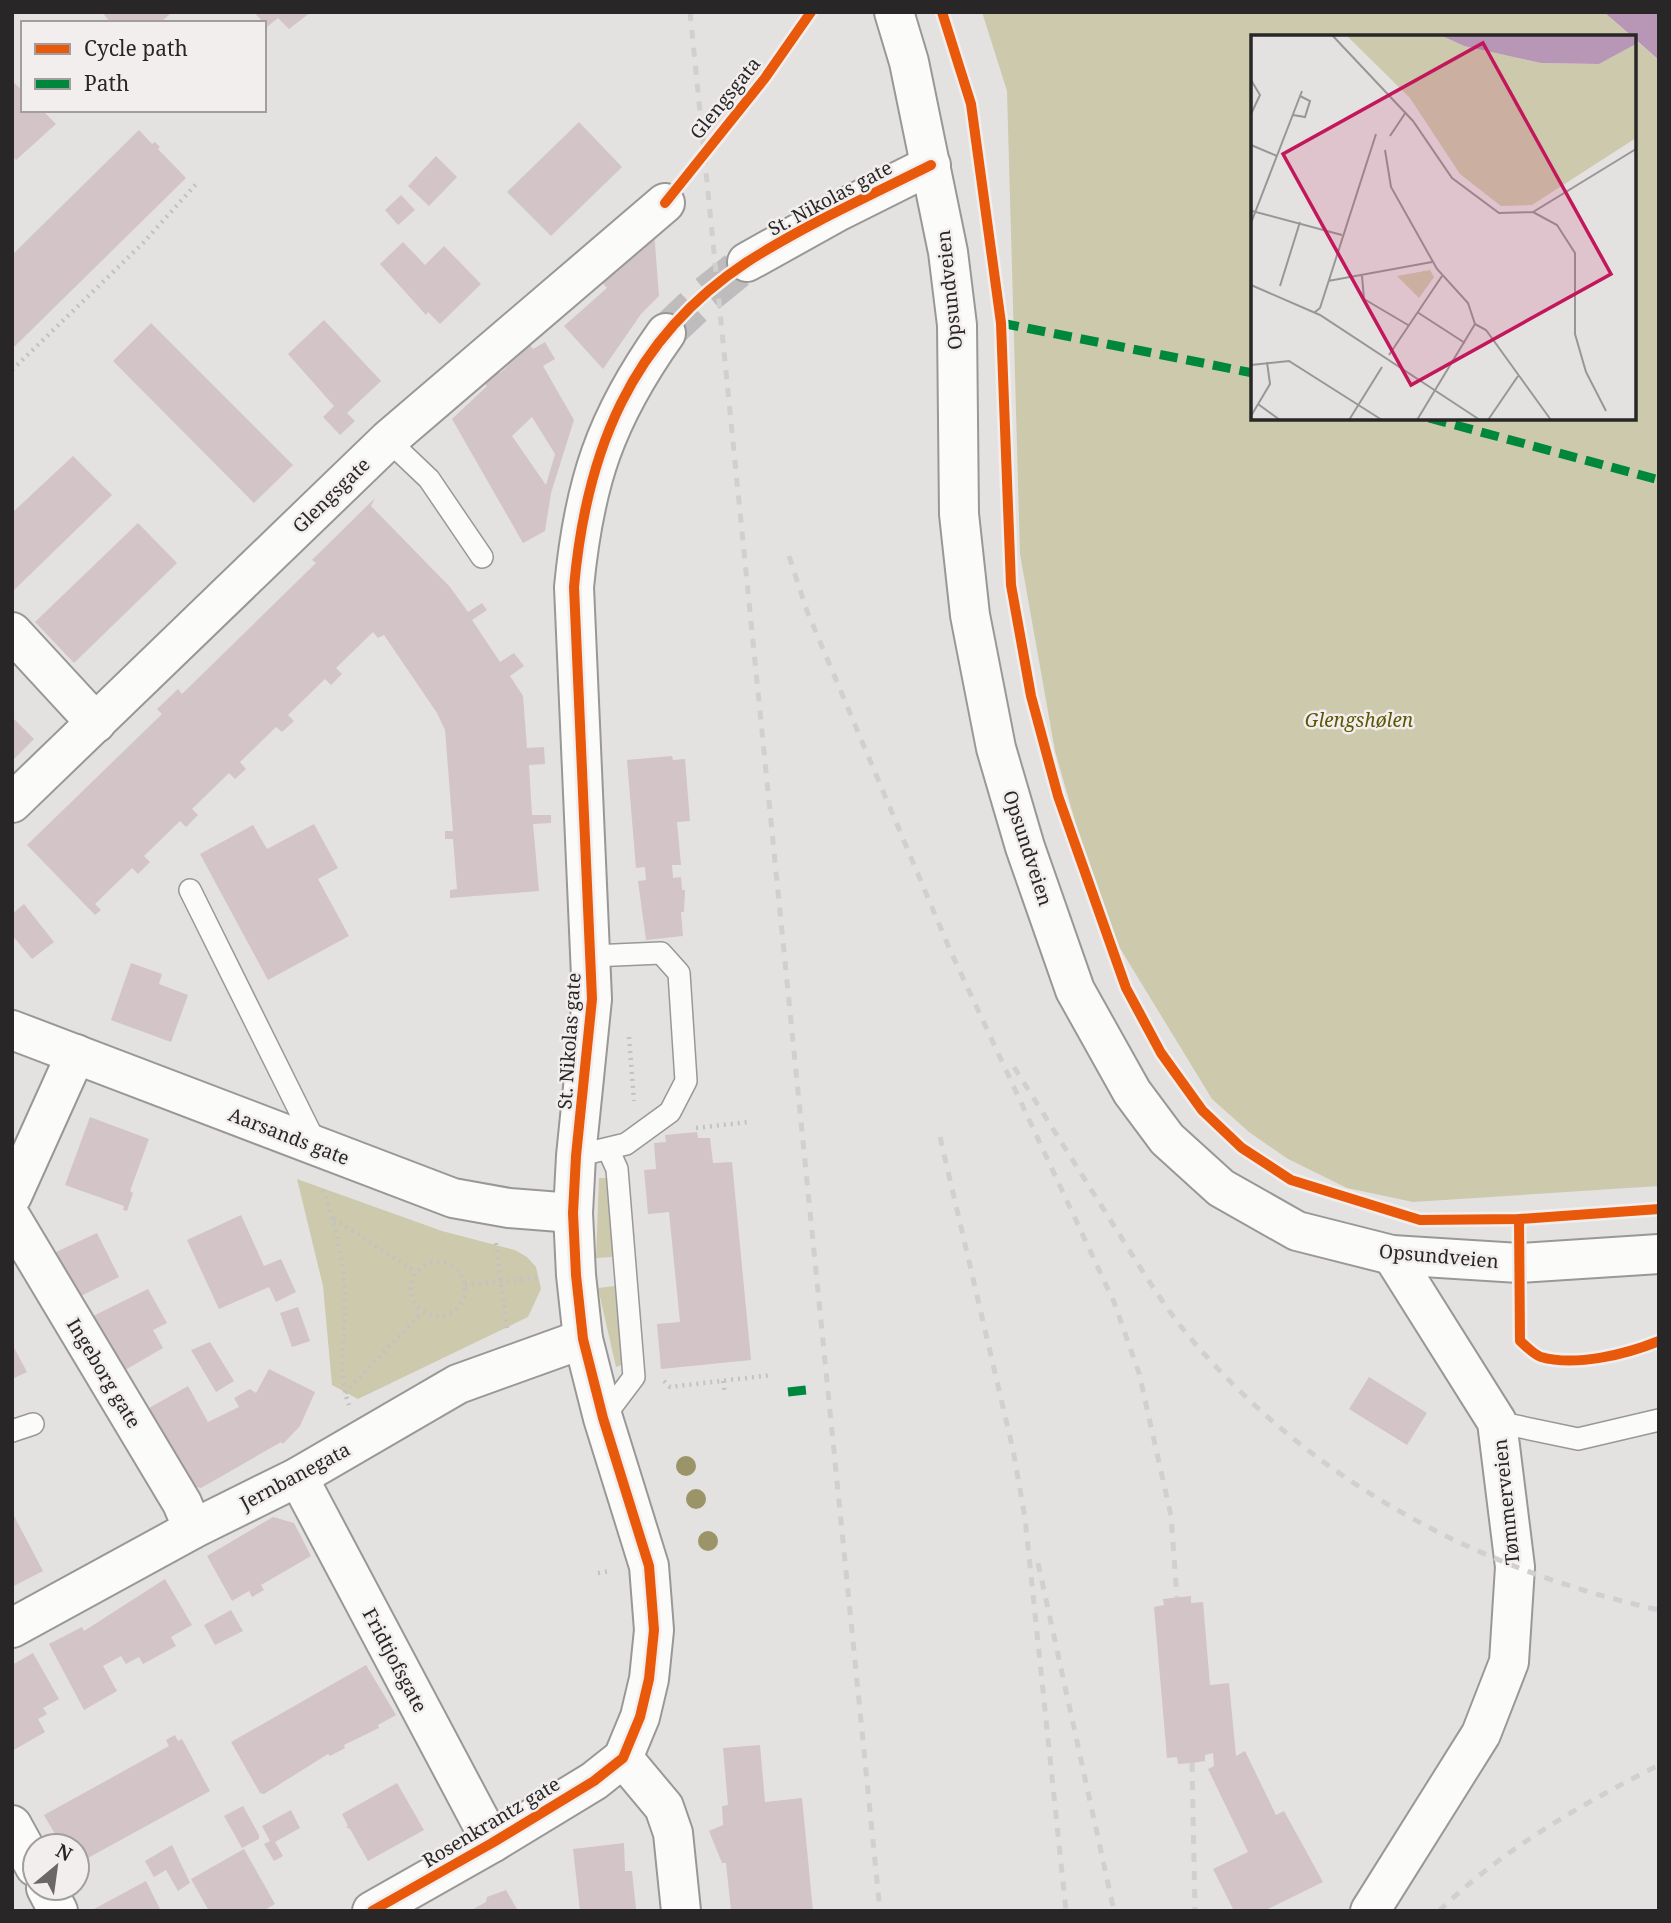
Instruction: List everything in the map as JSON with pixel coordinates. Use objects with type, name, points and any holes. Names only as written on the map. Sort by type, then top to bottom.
[{"type":"street","name":"Opsundveien","points":[[894,12],[909,62],[948,252],[957,325],[959,514],[978,664],[996,748],[1025,847],[1075,989],[1132,1092],[1167,1139],[1221,1188],[1297,1231],[1392,1255],[1519,1263],[1659,1254]]},
{"type":"street","name":"St. Nikolas gate","points":[[747,262],[931,165]]},
{"type":"street","name":"Glengsgate","points":[[12,803],[388,440],[664,203]]},
{"type":"street","name":"St. Nikolas gate","points":[[623,1758],[640,1717],[649,1679],[653,1600],[649,1566],[603,1418],[583,1339],[576,1275],[573,1213],[592,1152],[589,1055],[592,956],[574,587],[579,534],[602,443],[621,401],[666,333]]},
{"type":"street","points":[[12,632],[96,723]]},
{"type":"street","name":"Aarsands gate","points":[[12,1030],[76,1054],[318,1163],[453,1198],[509,1208],[573,1213]]},
{"type":"street","points":[[12,1196],[76,1054]]},
{"type":"street","name":"Ingeborg gate","points":[[12,1219],[181,1503],[193,1529]]},
{"type":"street","name":"Tømmerveien","points":[[1370,1911],[1481,1734],[1509,1661],[1515,1567],[1497,1422],[1392,1255]]},
{"type":"street","name":"Jernbanegata","points":[[12,1628],[193,1529],[298,1477],[458,1384],[583,1339]]},
{"type":"street","name":"Fridtjofsgate","points":[[298,1477],[492,1843]]},
{"type":"street","points":[[623,1758],[664,1807],[673,1833],[681,1911]]},
{"type":"street","name":"Rosenkrantz gate","points":[[372,1911],[594,1781],[623,1758]]},
{"type":"street","points":[[12,1825],[21,1841]]},
{"type":"lane","points":[[388,440],[429,480],[482,556]]},
{"type":"lane","points":[[190,890],[318,1163]]},
{"type":"lane","points":[[592,956],[661,953],[679,973],[686,1081],[670,1112],[637,1137],[626,1144],[592,1152]]},
{"type":"lane","points":[[592,1152],[617,1169],[634,1377],[603,1418]]},
{"type":"lane","points":[[1497,1422],[1578,1439],[1659,1420]]},
{"type":"lane","points":[[12,1431],[33,1424]]},
{"type":"path","points":[[12,370],[143,243],[198,182]]},
{"type":"path","points":[[629,1036],[637,1137]]},
{"type":"path","points":[[694,1128],[748,1122]]},
{"type":"path","points":[[318,1163],[333,1219],[345,1295],[342,1385],[352,1412]]},
{"type":"path","points":[[333,1219],[416,1272]]},
{"type":"path","points":[[495,1235],[507,1334]]},
{"type":"path","points":[[431,1263],[449,1264],[457,1269],[465,1285],[465,1294],[457,1310],[440,1317],[422,1312],[412,1298],[410,1289],[416,1272],[431,1263]]},
{"type":"path","points":[[465,1285],[549,1277]]},
{"type":"path","points":[[345,1393],[422,1312]]},
{"type":"path","points":[[661,1379],[670,1387],[772,1375]]},
{"type":"path","points":[[723,1381],[725,1394]]},
{"type":"green space","name":"Glengshølen","points":[[982,12],[1604,12],[1630,35],[1251,35],[1251,420],[1636,420],[1636,41],[1659,60],[1659,1186],[1413,1202],[1347,1188],[1288,1159],[1249,1132],[1212,1099],[1118,945],[1085,856],[1055,751],[1020,554],[1007,91]]},
{"type":"green space","points":[[599,1178],[606,1178],[613,1257],[596,1258]]},
{"type":"green space","points":[[297,1179],[442,1231],[515,1250],[527,1257],[536,1267],[541,1289],[528,1317],[358,1399],[332,1385],[323,1286]]},
{"type":"green space","points":[[615,1286],[622,1365],[616,1367],[598,1288]]},
{"type":"shaded area","points":[[1604,12],[1659,12],[1659,60],[1636,40],[1636,35],[1630,35]]},
{"type":"building","points":[[102,12],[172,12],[162,21],[109,21]]},
{"type":"building","points":[[254,12],[311,12],[289,29],[278,18],[267,27],[266,21],[262,21]]},
{"type":"building","points":[[12,81],[21,89],[21,112],[44,112],[56,124],[16,160],[12,156]]},
{"type":"building","points":[[579,122],[622,167],[551,236],[507,192]]},
{"type":"building","points":[[139,130],[152,144],[155,142],[160,147],[158,149],[186,178],[12,349],[12,255]]},
{"type":"building","points":[[436,156],[457,177],[429,206],[408,186]]},
{"type":"building","points":[[401,195],[415,210],[398,225],[385,210]]},
{"type":"building","points":[[654,231],[659,296],[641,314],[603,369],[564,326],[607,288],[600,280]]},
{"type":"building","points":[[403,242],[425,265],[444,246],[481,284],[440,324],[428,312],[426,315],[380,264]]},
{"type":"building","points":[[324,320],[381,381],[347,413],[355,421],[340,435],[323,417],[334,406],[288,354]]},
{"type":"building","points":[[151,323],[293,465],[254,503],[113,361]]},
{"type":"building","points":[[545,342],[555,359],[543,366],[574,420],[551,493],[545,531],[523,543],[452,419],[487,386],[481,380],[495,367],[500,373],[530,345],[533,349]],"holes":[[[532,417],[555,454],[546,485],[512,436]]]},
{"type":"building","points":[[73,456],[112,495],[12,592],[12,513]]},
{"type":"building","points":[[375,498],[371,506],[450,587],[468,612],[482,603],[487,610],[472,620],[500,662],[514,653],[524,666],[510,676],[523,696],[527,748],[544,747],[545,764],[529,765],[532,815],[551,815],[551,823],[533,824],[539,891],[450,898],[450,890],[457,889],[453,839],[445,839],[445,831],[453,831],[445,730],[437,713],[384,635],[378,638],[373,632],[336,668],[342,674],[331,685],[325,679],[288,715],[294,721],[282,732],[276,727],[240,762],[246,769],[235,779],[229,773],[192,809],[198,815],[186,827],[180,821],[144,856],[150,862],[138,874],[132,868],[95,904],[101,910],[95,915],[27,845],[162,714],[157,709],[178,689],[182,694],[316,563],[312,560]]},
{"type":"building","points":[[138,523],[177,563],[74,663],[35,622]]},
{"type":"building","points":[[12,717],[34,739],[14,759],[12,758]]},
{"type":"building","points":[[672,756],[673,760],[685,759],[690,821],[677,822],[681,865],[672,865],[673,878],[681,877],[682,890],[685,890],[684,912],[681,912],[683,936],[646,940],[638,881],[646,880],[645,867],[636,868],[627,760]]},
{"type":"building","points":[[314,824],[338,868],[318,879],[349,936],[268,980],[200,854],[253,825],[267,849]]},
{"type":"building","points":[[24,904],[54,942],[32,959],[12,935],[12,914]]},
{"type":"building","points":[[131,963],[162,974],[159,984],[188,995],[171,1042],[111,1020]]},
{"type":"building","points":[[90,1117],[149,1139],[130,1191],[133,1193],[127,1211],[123,1210],[124,1206],[65,1185]]},
{"type":"building","points":[[697,1132],[698,1138],[710,1138],[713,1163],[732,1162],[751,1360],[661,1369],[657,1324],[680,1322],[669,1212],[648,1214],[644,1170],[656,1169],[654,1143],[666,1142],[665,1135]]},
{"type":"building","points":[[241,1215],[264,1266],[281,1259],[296,1292],[276,1302],[269,1287],[219,1309],[187,1240]]},
{"type":"building","points":[[97,1233],[119,1277],[81,1296],[56,1252]]},
{"type":"building","points":[[148,1289],[167,1323],[153,1330],[163,1348],[120,1373],[89,1318]]},
{"type":"building","points":[[298,1307],[310,1341],[292,1347],[280,1313]]},
{"type":"building","points":[[210,1342],[234,1381],[216,1392],[191,1350]]},
{"type":"building","points":[[12,1344],[27,1372],[12,1379]]},
{"type":"building","points":[[269,1369],[315,1392],[300,1426],[283,1444],[281,1442],[201,1488],[178,1482],[142,1412],[188,1386],[208,1422],[239,1407],[234,1398],[250,1389],[256,1393]]},
{"type":"building","points":[[1369,1377],[1427,1413],[1407,1445],[1349,1409]]},
{"type":"building","points":[[12,1512],[43,1571],[12,1587]]},
{"type":"building","points":[[273,1517],[294,1523],[311,1556],[261,1585],[264,1590],[252,1597],[249,1591],[232,1601],[207,1556]]},
{"type":"building","points":[[165,1579],[192,1625],[171,1637],[176,1646],[143,1664],[139,1657],[126,1664],[121,1656],[103,1666],[117,1691],[84,1710],[49,1644],[82,1627],[84,1631]]},
{"type":"building","points":[[1191,1596],[1191,1603],[1203,1602],[1210,1685],[1229,1683],[1236,1756],[1245,1751],[1276,1815],[1284,1811],[1323,1882],[1264,1911],[1234,1911],[1213,1869],[1248,1852],[1208,1769],[1214,1766],[1213,1753],[1205,1755],[1205,1761],[1192,1763],[1178,1764],[1177,1757],[1167,1758],[1154,1607],[1164,1605],[1163,1599]]},
{"type":"building","points":[[231,1610],[243,1631],[215,1645],[204,1625]]},
{"type":"building","points":[[33,1653],[59,1699],[43,1708],[47,1714],[38,1719],[45,1732],[12,1751],[12,1665]]},
{"type":"building","points":[[366,1665],[396,1715],[378,1725],[379,1728],[344,1745],[345,1748],[330,1756],[328,1754],[264,1794],[260,1793],[231,1742]]},
{"type":"building","points":[[175,1735],[178,1741],[182,1739],[210,1791],[91,1856],[91,1832],[54,1832],[44,1815],[169,1746],[166,1740]]},
{"type":"building","points":[[760,1745],[765,1802],[802,1798],[813,1911],[731,1911],[726,1863],[722,1863],[709,1831],[723,1825],[722,1806],[728,1805],[723,1748]]},
{"type":"building","points":[[397,1783],[424,1830],[368,1861],[350,1829],[346,1827],[348,1826],[342,1814]]},
{"type":"building","points":[[243,1806],[259,1839],[242,1848],[224,1816]]},
{"type":"building","points":[[291,1810],[300,1828],[275,1842],[283,1856],[274,1861],[264,1844],[270,1841],[262,1826]]},
{"type":"building","points":[[624,1843],[625,1871],[632,1871],[636,1909],[580,1911],[573,1849]]},
{"type":"building","points":[[172,1845],[190,1883],[178,1891],[166,1870],[154,1877],[145,1861]]},
{"type":"building","points":[[244,1849],[275,1904],[263,1911],[209,1911],[191,1879]]},
{"type":"building","points":[[146,1881],[161,1911],[95,1911],[94,1909]]},
{"type":"building","points":[[506,1890],[518,1911],[470,1911],[486,1902],[487,1897]]},
{"type":"tunnel","points":[[666,333],[706,295],[747,262]]},
{"type":"railway","points":[[690,12],[880,1911]]},
{"type":"railway","points":[[789,556],[807,611],[950,950],[1114,1302],[1139,1373],[1171,1516],[1177,1598]]},
{"type":"railway","points":[[1014,1067],[1177,1322],[1235,1386],[1286,1433],[1341,1475],[1400,1511],[1461,1543],[1525,1570],[1591,1592],[1659,1610]]},
{"type":"railway","points":[[940,1137],[1013,1450],[1025,1518],[1066,1911]]},
{"type":"railway","points":[[1038,1563],[1114,1911]]},
{"type":"railway","points":[[1192,1763],[1195,1911]]},
{"type":"railway","points":[[1439,1911],[1489,1868],[1543,1830],[1659,1765]]},
{"type":"marked path","points":[[1001,323],[1251,373]]},
{"type":"marked path","points":[[1436,420],[1659,480]]},
{"type":"marked path","points":[[788,1392],[806,1390]]},
{"type":"cycle path","name":"Glengsgata","points":[[665,203],[765,78],[811,12]]},
{"type":"cycle path","points":[[942,12],[971,104],[1001,323],[1011,585],[1031,696],[1058,796],[1126,988],[1161,1053],[1202,1110],[1242,1148],[1291,1180],[1420,1220],[1519,1219],[1659,1209]]},
{"type":"cycle path","points":[[372,1911],[594,1781],[623,1758],[640,1717],[649,1679],[654,1630],[649,1566],[603,1418],[583,1339],[573,1213],[592,999],[574,587],[580,538],[603,446],[621,403],[644,363],[672,326],[706,293],[747,262],[791,236],[931,165]]},
{"type":"cycle path","points":[[1519,1219],[1520,1341],[1530,1350],[1541,1357],[1555,1360],[1585,1360],[1617,1354],[1659,1341]]}]
